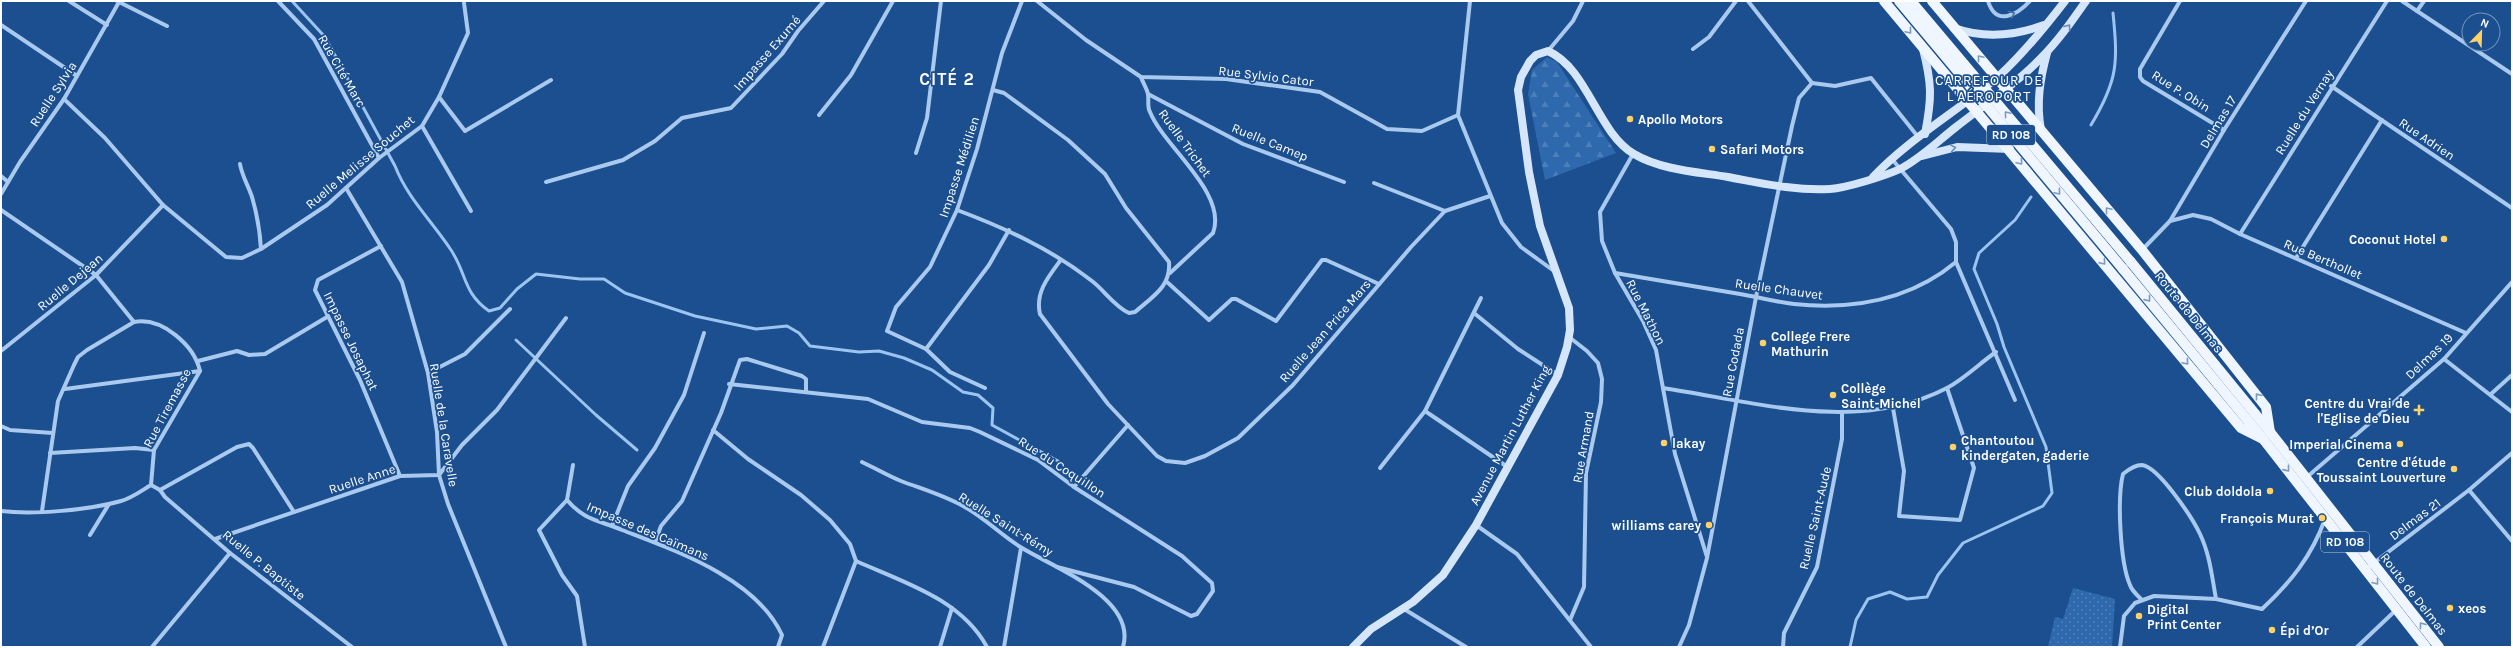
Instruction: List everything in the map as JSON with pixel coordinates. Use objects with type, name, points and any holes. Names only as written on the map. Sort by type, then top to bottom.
[{"type":"main road","points":[[1884,1],[1922,46],[1965,102],[1978,111],[2241,428],[2266,435],[2266,407],[2142,250],[1932,1]]},
{"type":"main road","name":"Route de Delmas","points":[[1898,1],[2123,269],[2266,435]]},
{"type":"main road","name":"Route de Delmas","points":[[1911,1],[2131,262],[2328,514],[2402,606],[2439,647]]},
{"type":"main road","points":[[1873,177],[1891,158],[1922,136],[1996,78],[2028,47],[2065,1]]},
{"type":"main road","points":[[1548,51],[1559,56],[1579,81],[1611,132],[1633,154],[1655,163],[1780,186],[1830,189],[1848,186],[1900,169],[1908,164],[1978,111],[2048,51],[2086,1]]},
{"type":"main road","points":[[1954,28],[1970,34],[1990,36],[2027,32],[2045,25]]},
{"type":"main road","points":[[1922,46],[1930,78],[1932,98],[1922,136]]},
{"type":"main road","name":"Avenue Martin Luther King","points":[[1353,647],[1371,629],[1404,608],[1443,575],[1476,524],[1506,466],[1558,375],[1569,337],[1569,308],[1540,226],[1529,172],[1518,90],[1521,77],[1530,61],[1536,54],[1548,51]]},
{"type":"main road","points":[[2041,131],[2038,113],[2039,93],[2048,51]]},
{"type":"main road","points":[[1915,158],[1957,147],[2010,149]]},
{"type":"main road","name":"Route de Delmas","points":[[2402,606],[2426,647]]},
{"type":"street","points":[[69,1],[107,25]]},
{"type":"street","name":"Rue Cité Marc","points":[[278,1],[314,39],[379,158]]},
{"type":"street","name":"Impasse Exumé","points":[[546,182],[623,160],[655,141],[682,118],[731,108],[782,54],[798,31],[824,1]]},
{"type":"street","points":[[820,115],[851,75],[893,1]]},
{"type":"street","points":[[916,153],[927,118],[941,1]]},
{"type":"street","name":"Impasse Médilien","points":[[926,349],[887,331],[896,307],[930,267],[957,210],[993,90],[1002,53],[1022,1]]},
{"type":"street","points":[[1037,1],[1086,40],[1141,77]]},
{"type":"street","points":[[1470,1],[1458,115],[1502,223],[1521,246],[1557,272]]},
{"type":"street","points":[[1548,51],[1573,21],[1583,1]]},
{"type":"street","points":[[1693,49],[1709,37],[1736,1]]},
{"type":"street","points":[[1748,1],[1812,83],[1835,86],[1871,78],[1922,136]]},
{"type":"street","points":[[1988,1],[1992,10],[2002,16],[2009,17],[2030,1]]},
{"type":"street","name":"Rue P. Obin","points":[[2180,1],[2140,69],[2140,77],[2224,130]]},
{"type":"street","name":"Delmas 17","points":[[2142,250],[2170,221],[2224,130],[2306,1]]},
{"type":"street","name":"Ruelle du Vernay","points":[[2240,234],[2331,86],[2387,1]]},
{"type":"street","points":[[2402,1],[2512,74]]},
{"type":"street","points":[[2418,11],[2424,1]]},
{"type":"street","points":[[118,2],[167,26]]},
{"type":"street","name":"Ruelle Sylvia","points":[[1,194],[64,99],[107,25],[118,2]]},
{"type":"street","name":"Ruelle Melisse Souchet","points":[[64,99],[105,138],[163,205],[226,257],[242,258],[261,250],[327,205],[379,158],[422,126],[439,97],[468,34],[464,2]]},
{"type":"street","points":[[1,25],[77,76]]},
{"type":"street","name":"Ruelle Trichet","points":[[1141,77],[1148,94],[1149,112],[1167,139],[1203,184],[1215,215],[1215,226],[1213,233],[1170,273]]},
{"type":"street","name":"Rue Sylvio Cator","points":[[1141,77],[1226,79],[1320,92],[1387,129],[1422,131],[1458,115]]},
{"type":"street","points":[[439,97],[465,131],[551,80]]},
{"type":"street","name":"Rue Codada","points":[[1679,647],[1689,625],[1707,558],[1756,296],[1799,98],[1812,83]]},
{"type":"street","name":"Rue Adrien","points":[[2331,86],[2512,208]]},
{"type":"street","points":[[957,210],[1009,230],[1060,260],[1092,281],[1129,313],[1135,312],[1167,282],[1170,273],[1169,262],[1126,208],[1105,174],[1068,140],[1004,93],[993,90]]},
{"type":"street","name":"Ruelle Camep","points":[[1148,94],[1243,144],[1344,182]]},
{"type":"street","points":[[2296,258],[2382,120]]},
{"type":"street","points":[[422,126],[471,211]]},
{"type":"street","name":"Rue Mathon","points":[[1633,154],[1600,212],[1602,241],[1615,274],[1643,321],[1656,350],[1675,454],[1707,558]]},
{"type":"street","points":[[1891,158],[1951,229],[1956,242],[1956,262],[1996,352],[2015,400]]},
{"type":"street","points":[[240,164],[242,176],[252,196],[260,235],[261,250]]},
{"type":"street","points":[[1,176],[8,182]]},
{"type":"street","points":[[1374,182],[1445,211]]},
{"type":"street","name":"Ruelle de la Caravelle","points":[[346,188],[402,282],[428,373],[437,432],[439,475],[452,515],[506,647]]},
{"type":"street","name":"Ruelle Jean Price Mars","points":[[1128,425],[1158,456],[1166,461],[1185,463],[1205,456],[1238,438],[1293,385],[1378,284],[1445,211],[1490,196]]},
{"type":"street","name":"Ruelle Dejean","points":[[1,351],[96,275],[163,205]]},
{"type":"street","points":[[1,210],[96,275],[134,322],[78,357],[58,401],[42,511]]},
{"type":"street","name":"Rue Berthollet","points":[[2170,221],[2193,215],[2211,219],[2240,234],[2466,333]]},
{"type":"street","points":[[985,388],[950,372],[926,349],[989,265],[1009,230]]},
{"type":"street","name":"Impasse Josaphat","points":[[381,246],[318,280],[315,290],[360,380],[400,476]]},
{"type":"street","points":[[1060,260],[1046,280],[1041,291],[1038,306],[1040,314],[1108,404],[1128,425],[1074,487]]},
{"type":"street","points":[[1167,282],[1210,320],[1232,299],[1236,299],[1276,321],[1322,260],[1326,260],[1378,284]]},
{"type":"street","name":"Ruelle Chauvet","points":[[1615,274],[1756,296],[1792,304],[1833,307],[1870,303],[1898,295],[1936,279],[1956,262]]},
{"type":"street","name":"Delmas 19","points":[[2303,481],[2444,359],[2512,282]]},
{"type":"street","points":[[1380,468],[1425,411],[1481,298]]},
{"type":"street","points":[[428,373],[465,354],[510,309]]},
{"type":"street","points":[[1474,313],[1518,349],[1558,375]]},
{"type":"street","points":[[198,361],[237,351],[250,355],[265,354],[327,316]]},
{"type":"street","points":[[439,475],[462,445],[497,410],[566,318]]},
{"type":"street","name":"Rue Tiremasse","points":[[134,322],[144,320],[164,327],[182,342],[198,361],[200,371],[154,450],[151,485]]},
{"type":"street","points":[[612,526],[628,486],[655,448],[684,395],[704,333]]},
{"type":"street","name":"Rue Armand","points":[[1569,337],[1598,362],[1602,379],[1601,402],[1586,473],[1584,587],[1570,620]]},
{"type":"street","points":[[1663,388],[1736,399],[1796,411],[1842,412],[1893,408],[1947,388],[1996,352]]},
{"type":"street","points":[[655,542],[661,526],[682,500],[713,430],[738,362],[744,359],[802,376],[806,379],[806,392]]},
{"type":"street","points":[[2444,359],[2491,394],[2512,412]]},
{"type":"street","points":[[64,389],[200,371]]},
{"type":"street","points":[[2491,394],[2512,375]]},
{"type":"street","name":"Rue du Coquillon","points":[[729,384],[868,399],[922,422],[970,428],[1021,450],[1074,487],[1182,556],[1212,583],[1213,591],[1197,614],[1191,616],[1134,587],[1057,567]]},
{"type":"street","points":[[1893,408],[1904,471],[1900,516],[1960,520],[1974,468],[1947,388]]},
{"type":"street","points":[[1425,411],[1506,466]]},
{"type":"street","name":"Ruelle Saint-Aude","points":[[1783,647],[1784,633],[1817,566],[1842,439],[1842,412]]},
{"type":"street","points":[[1,426],[10,430],[53,433]]},
{"type":"street","points":[[713,430],[748,459],[801,495],[830,520],[850,544],[856,561],[823,647]]},
{"type":"street","points":[[1,510],[18,513],[109,504],[131,497],[151,485],[160,490],[237,446],[248,444],[253,448],[294,512]]},
{"type":"street","points":[[50,454],[135,448],[154,450]]},
{"type":"street","name":"Delmas 21","points":[[2370,566],[2469,490],[2512,454]]},
{"type":"street","name":"Ruelle Saint-Rémy","points":[[862,462],[900,480],[964,506],[1021,548],[1057,567],[1096,592],[1115,609],[1126,631],[1123,647]]},
{"type":"street","points":[[573,465],[567,500],[539,530],[562,575],[577,596],[585,647]]},
{"type":"street","points":[[2142,600],[2130,585],[2122,549],[2120,496],[2123,474],[2130,468],[2143,465],[2150,469],[2167,486],[2187,513],[2200,535],[2211,566],[2216,599]]},
{"type":"street","name":"Ruelle Anne","points":[[215,539],[400,476],[439,475]]},
{"type":"street","name":"Ruelle P. Baptiste","points":[[160,490],[165,497],[230,553],[352,647]]},
{"type":"street","points":[[2469,490],[2512,542]]},
{"type":"street","name":"Impasse des Caïmans","points":[[567,500],[578,513],[594,522],[612,526],[655,542],[724,576],[749,594],[779,628],[782,635],[778,647]]},
{"type":"street","points":[[90,535],[109,504]]},
{"type":"street","points":[[2120,647],[2124,616],[2134,603],[2154,596],[2216,599],[2262,609],[2286,587],[2301,568],[2328,514]]},
{"type":"street","points":[[1476,524],[1517,554],[1591,647]]},
{"type":"street","points":[[1004,647],[1021,548]]},
{"type":"street","points":[[152,647],[230,553]]},
{"type":"street","points":[[856,561],[925,592],[952,608],[969,622],[987,647]]},
{"type":"street","points":[[2357,647],[2402,606]]},
{"type":"street","points":[[940,647],[952,608]]},
{"type":"street","points":[[1404,608],[1466,647]]},
{"type":"green space","points":[[1547,57],[1557,62],[1616,153],[1545,180],[1528,94],[1532,70]]},
{"type":"green space","points":[[2073,588],[2115,599],[2112,647],[2048,647],[2055,617],[2063,619]]},
{"type":"waterway","points":[[292,1],[325,37],[395,166],[400,178],[413,199],[451,250],[474,297],[489,311],[500,308],[517,289],[536,274],[580,279],[604,279],[625,293],[695,316],[756,329],[787,326],[799,333],[810,346],[859,352],[879,351],[904,358],[932,370],[963,392],[978,395],[993,408],[992,425],[1058,461]]},
{"type":"waterway","points":[[2091,125],[2107,96],[2114,71],[2115,45],[2113,13]]},
{"type":"waterway","points":[[1850,647],[1856,620],[1868,599],[1890,592],[1907,599],[1927,597],[1938,575],[1963,543],[2043,506],[2052,493],[2046,447],[2004,347],[1997,324],[1974,269],[1979,253],[2015,220],[2031,197]]},
{"type":"waterway","points":[[516,340],[596,415],[637,450]]},
{"type":"place","name":"Apollo Motors","points":[[1630,119]]},
{"type":"place","name":"Safari Motors","points":[[1712,149]]},
{"type":"place","name":"Coconut Hotel","points":[[2444,239]]},
{"type":"place","name":"College Frere Mathurin","points":[[1763,343]]},
{"type":"place","name":"Collège Saint-Michel","points":[[1833,395]]},
{"type":"place","name":"Centre du Vrai de l'Eglise de Dieu","points":[[2419,410]]},
{"type":"place","name":"lakay","points":[[1664,443]]},
{"type":"place","name":"Imperial Cinema","points":[[2400,444]]},
{"type":"place","name":"Chantoutou kindergaten, gaderie","points":[[1953,447]]},
{"type":"place","name":"Centre d'étude Toussaint Louverture","points":[[2454,469]]},
{"type":"place","name":"Club doldola","points":[[2270,491]]},
{"type":"place","name":"François Murat","points":[[2322,518]]},
{"type":"place","name":"williams carey","points":[[1709,525]]},
{"type":"place","name":"xeos","points":[[2450,608]]},
{"type":"place","name":"Digital Print Center","points":[[2139,616]]},
{"type":"place","name":"Épi d’Or","points":[[2272,630]]},
{"type":"district","name":"CITÉ 2","points":[[947,79]]},
{"type":"district","name":"CARREFOUR DE L'AÉROPORT","points":[[1989,88]]}]
